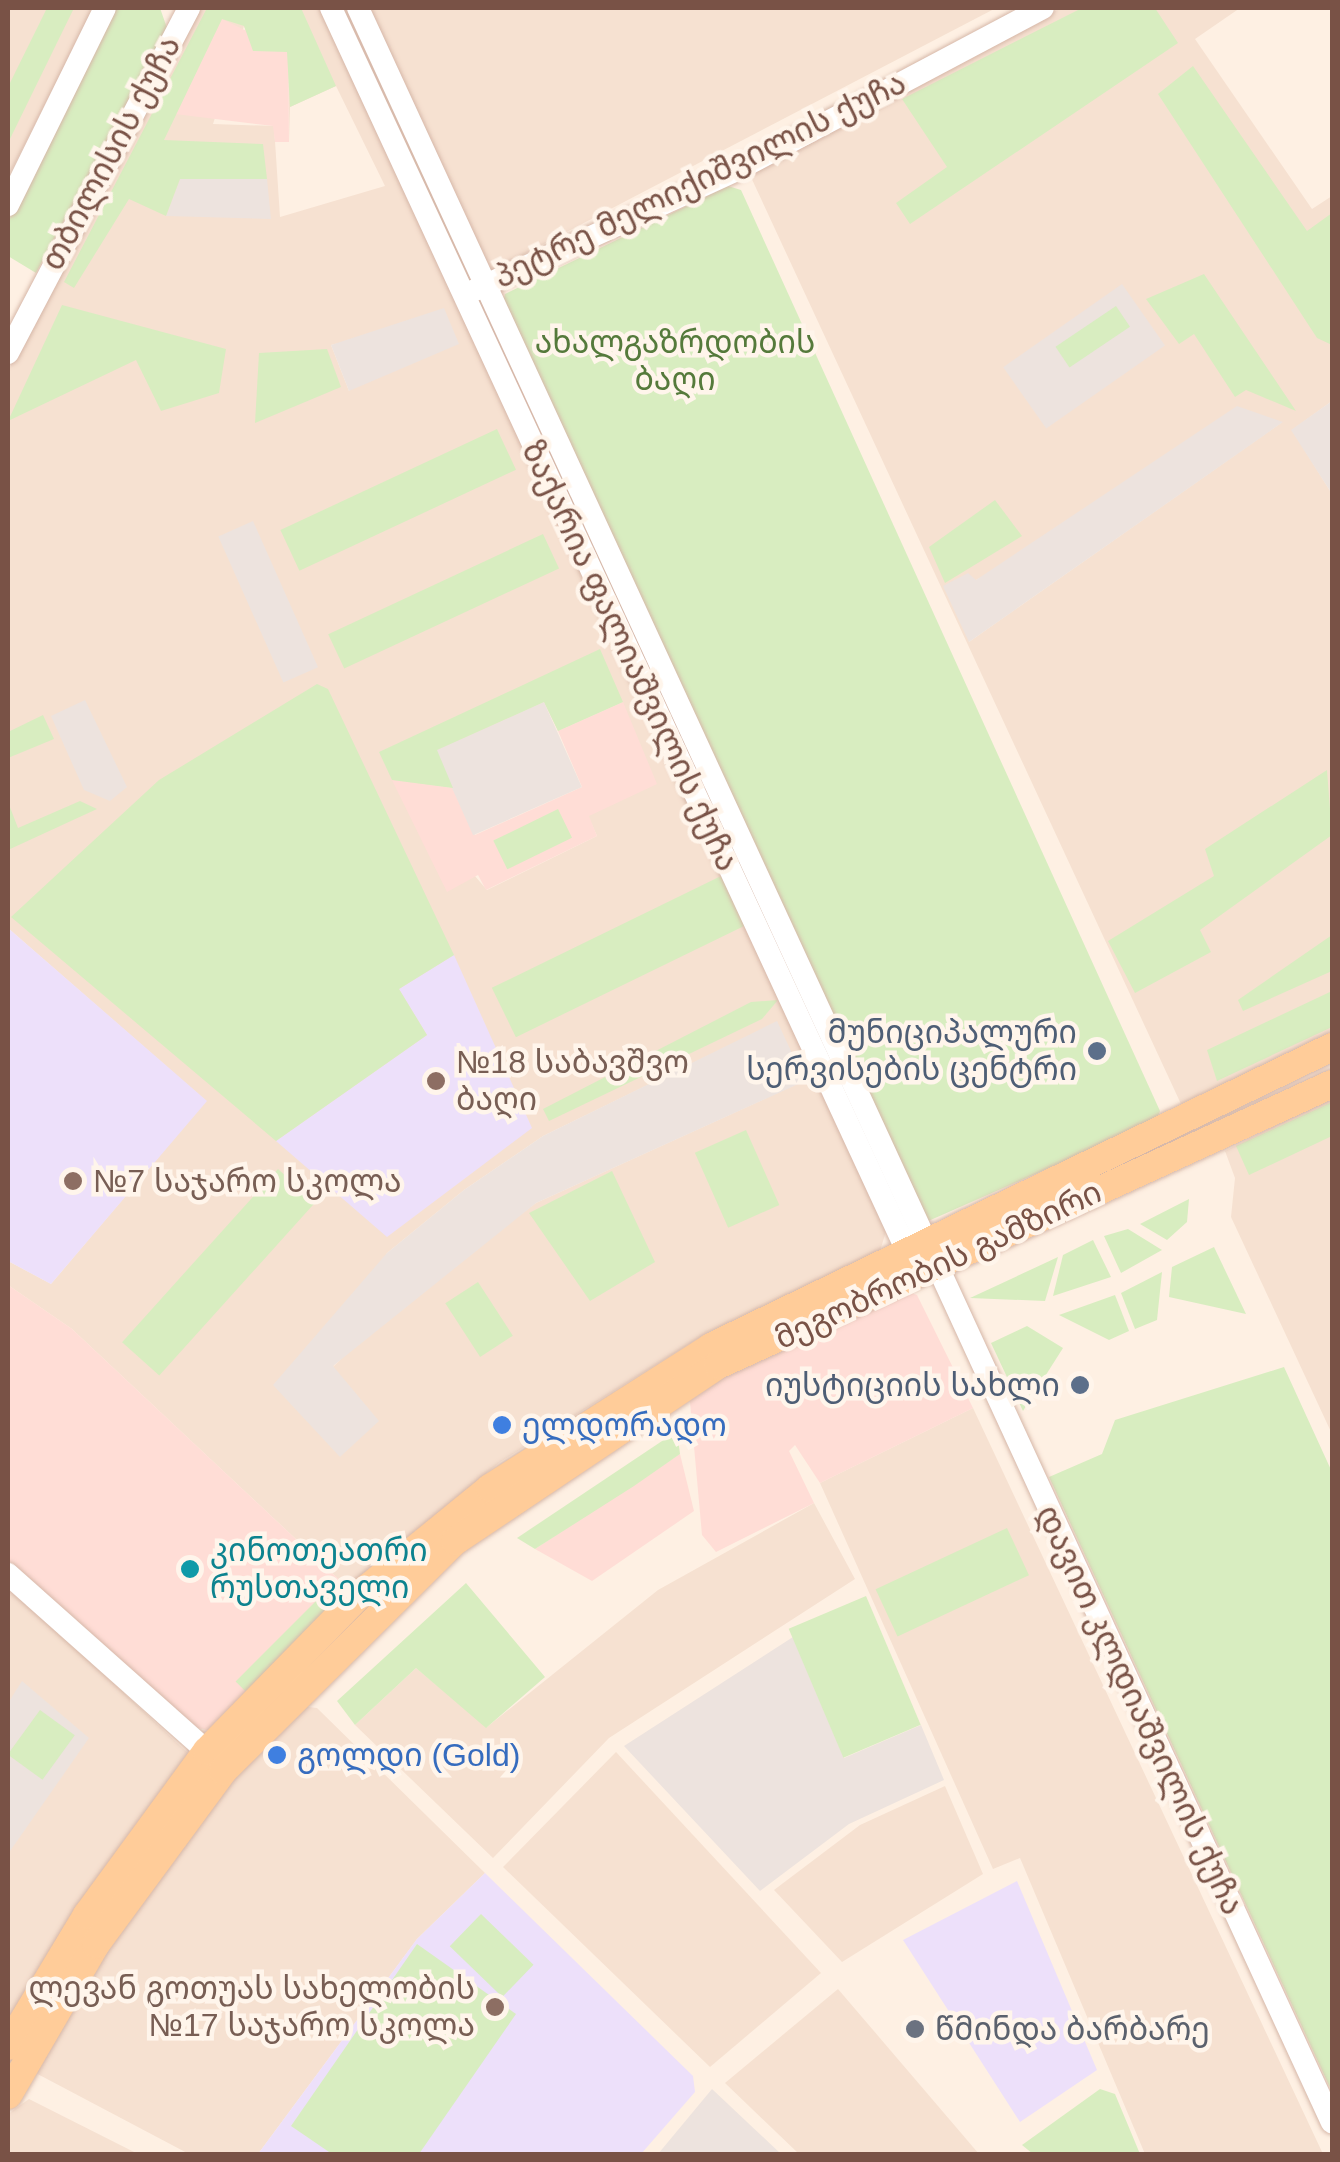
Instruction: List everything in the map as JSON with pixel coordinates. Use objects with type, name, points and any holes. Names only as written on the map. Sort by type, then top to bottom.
[{"type":"main road","name":"თბილისის ქუჩა","points":[[8,205],[104,8]]},
{"type":"main road","points":[[172,8],[176,32]]},
{"type":"main road","name":"თბილისის ქუჩა","points":[[8,353],[189,8]]},
{"type":"main road","name":"ზაქარია ფალიაშვილის ქუჩა","points":[[332,8],[686,776],[922,1256]]},
{"type":"main road","name":"ზაქარია ფალიაშვილის ქუჩა","points":[[358,8],[709,766],[922,1256]]},
{"type":"main road","name":"პეტრე მელიქიშვილის ქუჩა","points":[[463,295],[737,170],[1042,8]]},
{"type":"main road","points":[[686,776],[709,766]]},
{"type":"main road","name":"მეგობრობის გამზირი","points":[[8,2046],[87,1915],[207,1751],[359,1595],[561,1436],[1332,1048]]},
{"type":"main road","name":"მეგობრობის გამზირი","points":[[8,2094],[160,1852],[223,1771],[400,1589],[636,1414],[922,1256],[1332,1084]]},
{"type":"main road","name":"დავით კლდიაშვილის ქუჩა","points":[[922,1256],[947,1298],[1332,2122]]},
{"type":"main road","points":[[8,1574],[207,1751]]},
{"type":"shaded area","points":[[8,8],[94,8],[8,177]]},
{"type":"shaded area","points":[[193,8],[322,8],[887,1228],[880,1251],[705,1334],[500,1462],[347,1587],[72,1329],[8,1285],[8,1261],[51,1284],[206,1101],[8,928],[8,371]],"holes":[[[244,26],[253,51],[288,52],[289,142],[290,107],[336,86],[385,186],[280,217],[274,126],[213,124]],[[392,330],[349,391],[331,345]],[[544,702],[558,731],[623,702],[588,816],[597,836],[487,890],[393,781],[453,788],[437,751]],[[777,1022],[804,1081],[536,1203],[385,1315],[333,1367],[387,1253],[464,1190],[543,1136]]]},
{"type":"shaded area","points":[[365,8],[996,8],[486,274]]},
{"type":"shaded area","points":[[1061,8],[1240,8],[1195,39],[1312,209],[1332,196],[1332,401],[1292,430],[1332,494],[1332,1033],[1181,1104],[749,173]],"holes":[[[1282,422],[969,642],[976,580]]]},
{"type":"shaded area","points":[[222,19],[288,51],[289,142],[275,142],[273,126],[175,114]]},
{"type":"shaded area","points":[[180,179],[267,179],[271,219],[166,216]]},
{"type":"shaded area","points":[[1122,284],[1165,345],[1046,429],[1003,367]]},
{"type":"shaded area","points":[[444,308],[459,344],[349,391],[331,345]]},
{"type":"shaded area","points":[[1332,401],[1332,494],[1291,430]]},
{"type":"shaded area","points":[[1237,406],[1283,422],[969,642],[943,586],[968,573],[976,580]]},
{"type":"shaded area","points":[[253,521],[318,667],[283,683],[218,536]]},
{"type":"shaded area","points":[[85,700],[127,787],[110,801],[84,790],[51,716]]},
{"type":"shaded area","points":[[544,702],[582,787],[473,835],[435,750]]},
{"type":"shaded area","points":[[623,702],[657,784],[589,816],[597,836],[486,890],[478,875],[447,892],[392,780],[453,788],[475,835],[582,787],[558,731]]},
{"type":"shaded area","name":"№7 საჯარო სკოლა","points":[[8,928],[207,1101],[51,1284],[8,1261]]},
{"type":"shaded area","name":"№18 საბავშვო ბაღი","points":[[454,955],[532,1128],[387,1237],[276,1141],[427,1035],[399,989]]},
{"type":"shaded area","points":[[777,1021],[805,1081],[536,1203],[333,1366],[379,1421],[340,1457],[273,1385],[387,1253],[464,1190],[543,1136]]},
{"type":"shaded area","points":[[1332,1097],[1332,1434],[1231,1217],[1235,1178],[1225,1151]]},
{"type":"shaded area","points":[[8,1285],[72,1329],[347,1587],[211,1731],[190,1726],[8,1561]]},
{"type":"shaded area","points":[[901,1289],[917,1295],[973,1408],[820,1483],[795,1445],[789,1451],[814,1503],[716,1552],[702,1535],[689,1391]]},
{"type":"shaded area","points":[[973,1408],[1323,2154],[1145,2154],[1020,1858],[993,1869],[820,1483]]},
{"type":"shaded area","points":[[680,1454],[694,1511],[592,1581],[535,1549]]},
{"type":"shaded area","points":[[814,1503],[855,1579],[609,1738],[493,1858],[355,1725],[416,1668],[487,1727],[658,1590]]},
{"type":"shaded area","points":[[8,1584],[193,1758],[8,2031]]},
{"type":"shaded area","points":[[793,1637],[844,1758],[921,1725],[944,1780],[849,1824],[760,1891],[624,1746]]},
{"type":"shaded area","points":[[22,1681],[89,1738],[8,1854],[8,1703]]},
{"type":"shaded area","points":[[290,1705],[317,1708],[485,1873],[417,1939],[258,2154],[189,2154],[30,2070],[114,1928]]},
{"type":"shaded area","points":[[616,1752],[821,1973],[710,2067],[503,1867]]},
{"type":"shaded area","points":[[945,1786],[983,1874],[842,1962],[774,1890],[860,1825]]},
{"type":"shaded area","name":"ლევან გოთუას სახელობის №17 საჯარო სკოლა","points":[[485,1873],[693,2076],[695,2092],[641,2154],[258,2154],[417,1939]]},
{"type":"shaded area","points":[[1017,1881],[1097,2070],[1020,2122],[903,1940]]},
{"type":"shaded area","points":[[838,1989],[979,2154],[799,2154],[725,2083]]},
{"type":"shaded area","points":[[712,2089],[781,2154],[658,2154]]},
{"type":"shaded area","points":[[29,2099],[138,2154],[8,2154],[8,2114]]},
{"type":"green space","points":[[47,8],[74,8],[8,143],[8,87]]},
{"type":"green space","points":[[116,8],[160,8],[167,28],[36,273],[8,256],[8,222]]},
{"type":"green space","points":[[207,8],[301,8],[336,86],[290,107],[287,52],[253,51],[244,26],[222,19],[164,140],[263,144],[267,179],[180,179],[166,216],[129,199],[74,288],[64,282]]},
{"type":"green space","points":[[1082,8],[1155,8],[1178,43],[910,224],[896,203],[947,167],[902,99]]},
{"type":"green space","points":[[1193,66],[1307,231],[1332,213],[1332,345],[1317,338],[1158,94]]},
{"type":"green space","name":"ახალგაზრდობის ბაღი","points":[[728,186],[741,190],[1160,1111],[1156,1121],[926,1222],[503,303],[505,294]]},
{"type":"green space","points":[[1204,274],[1296,411],[1246,390],[1235,397],[1194,334],[1179,344],[1146,299]]},
{"type":"green space","points":[[62,305],[226,349],[219,393],[161,411],[136,360],[8,421]]},
{"type":"green space","points":[[1116,306],[1130,327],[1069,368],[1055,347]]},
{"type":"green space","points":[[327,349],[341,387],[255,423],[259,353]]},
{"type":"green space","points":[[497,429],[516,470],[299,571],[280,530]]},
{"type":"green space","points":[[995,500],[1022,536],[945,583],[929,547]]},
{"type":"green space","points":[[543,534],[559,568],[344,669],[328,634]]},
{"type":"green space","points":[[600,649],[623,702],[558,731],[544,702],[437,750],[453,788],[392,780],[379,752]]},
{"type":"green space","points":[[317,684],[328,689],[454,955],[399,989],[427,1035],[276,1141],[11,917],[159,780]]},
{"type":"green space","points":[[43,715],[54,739],[8,758],[8,732]]},
{"type":"green space","points":[[1327,770],[1332,835],[1200,930],[1211,952],[1135,993],[1108,941],[1214,876],[1205,849]]},
{"type":"green space","points":[[80,801],[97,809],[8,850],[8,802],[18,828]]},
{"type":"green space","points":[[558,809],[572,838],[507,869],[493,841]]},
{"type":"green space","points":[[721,876],[745,925],[516,1037],[492,988]]},
{"type":"green space","points":[[1332,935],[1332,971],[1243,1011],[1238,1000]]},
{"type":"green space","points":[[1332,991],[1332,1027],[1217,1081],[1207,1050]]},
{"type":"green space","points":[[778,1000],[762,1019],[549,1121],[543,1109],[751,1002]]},
{"type":"green space","points":[[1332,1102],[1332,1136],[1249,1175],[1236,1146]]},
{"type":"green space","points":[[746,1130],[779,1205],[728,1228],[695,1153]]},
{"type":"green space","points":[[278,1169],[315,1202],[159,1376],[122,1342]]},
{"type":"green space","points":[[612,1171],[655,1262],[590,1301],[529,1213]]},
{"type":"green space","points":[[1189,1199],[1187,1222],[1167,1240],[1140,1224]]},
{"type":"green space","points":[[1128,1229],[1162,1250],[1121,1273],[1104,1236]]},
{"type":"green space","points":[[1093,1240],[1111,1277],[1053,1296],[1063,1255]]},
{"type":"green space","points":[[1214,1247],[1246,1314],[1169,1297],[1172,1267]]},
{"type":"green space","points":[[1058,1257],[1045,1301],[970,1298]]},
{"type":"green space","points":[[1162,1272],[1157,1320],[1135,1329],[1121,1293]]},
{"type":"green space","points":[[478,1282],[513,1336],[480,1357],[445,1303]]},
{"type":"green space","points":[[1115,1295],[1129,1331],[1109,1340],[1059,1315]]},
{"type":"green space","points":[[1027,1326],[1063,1348],[1023,1411],[991,1343]]},
{"type":"green space","points":[[1284,1367],[1332,1472],[1332,2092],[1049,1477],[1102,1454],[1115,1420]]},
{"type":"green space","points":[[677,1431],[680,1454],[634,1486],[535,1549],[517,1538]]},
{"type":"green space","points":[[1007,1528],[1029,1575],[898,1636],[876,1589]]},
{"type":"green space","points":[[336,1581],[351,1596],[250,1696],[236,1681]]},
{"type":"green space","points":[[466,1583],[545,1677],[486,1728],[416,1668],[355,1725],[337,1701]]},
{"type":"green space","points":[[866,1596],[921,1725],[843,1758],[789,1629]]},
{"type":"green space","points":[[40,1710],[75,1735],[42,1780],[8,1755]]},
{"type":"green space","points":[[481,1914],[534,1965],[502,1997],[450,1946]]},
{"type":"green space","points":[[417,1944],[516,2014],[419,2154],[332,2154],[291,2126]]},
{"type":"green space","points":[[1100,2089],[1115,2094],[1140,2154],[1033,2154],[1022,2145]]},
{"type":"place","name":"მუნიციპალური სერვისების ცენტრი","points":[[1097,1051]]},
{"type":"place","name":"№18 საბავშვო ბაღი","points":[[436,1081]]},
{"type":"place","name":"№7 საჯარო სკოლა","points":[[73,1181]]},
{"type":"place","name":"იუსტიციის სახლი","points":[[1080,1385]]},
{"type":"place","name":"ელდორადო","points":[[502,1425]]},
{"type":"place","name":"კინოთეათრი რუსთაველი","points":[[190,1569]]},
{"type":"place","name":"გოლდი (Gold)","points":[[277,1755]]},
{"type":"place","name":"ლევან გოთუას სახელობის №17 საჯარო სკოლა","points":[[495,2007]]},
{"type":"place","name":"წმინდა ბარბარე","points":[[915,2029]]}]
